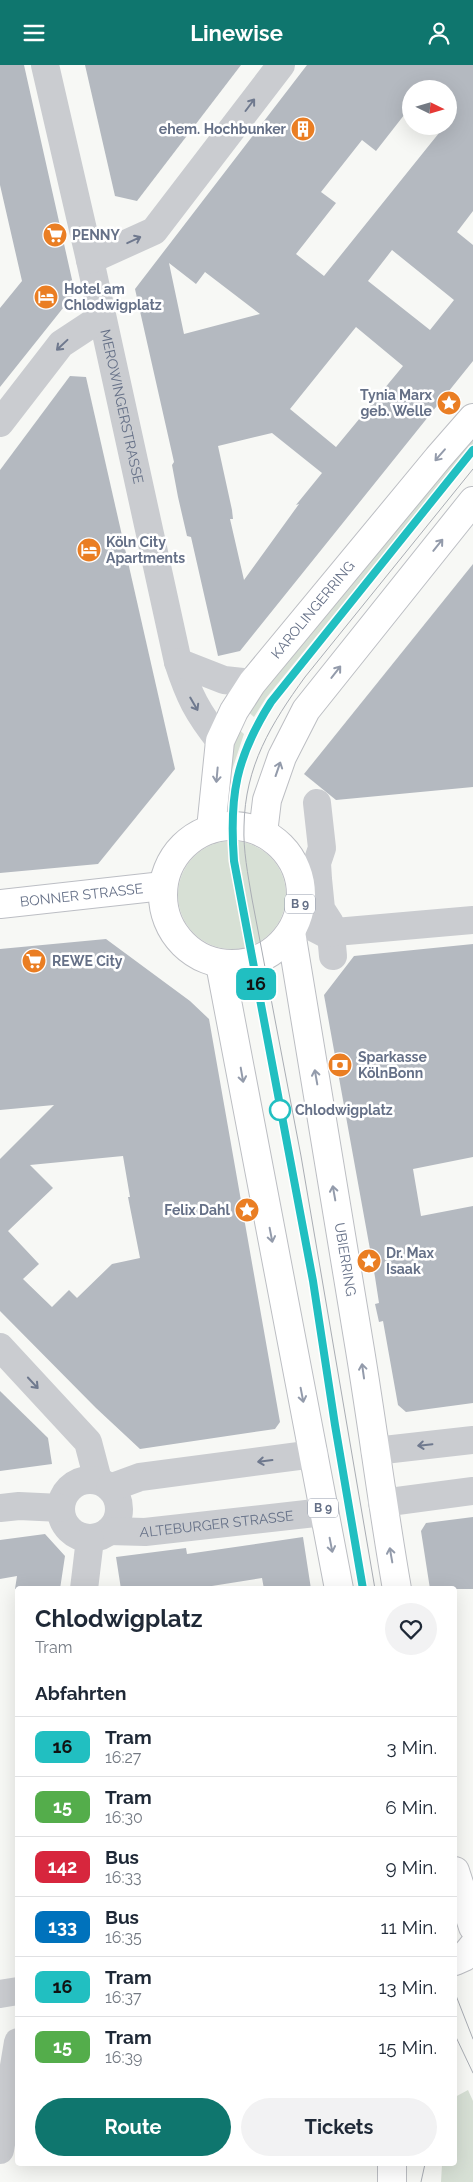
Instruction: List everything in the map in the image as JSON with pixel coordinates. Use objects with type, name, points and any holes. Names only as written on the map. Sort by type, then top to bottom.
[{"type":"main road","name":"KAROLINGERRING","points":[[212,829],[220,741],[234,711],[252,683],[438,457],[473,418]]},
{"type":"main road","points":[[263,833],[267,801],[282,757],[306,710],[473,501]]},
{"type":"main road","name":"B 9","points":[[232,826],[263,833],[279,845],[292,861],[299,879],[301,899],[294,926],[279,946],[264,957],[236,965],[220,964],[196,954],[176,937],[165,913],[163,886],[176,855],[189,841],[212,829],[232,826]]},
{"type":"main road","name":"BONNER STRASSE","points":[[0,904],[163,886]]},
{"type":"main road","name":"UBIERRING","points":[[294,926],[382,1503],[396,1586]]},
{"type":"main road","name":"B 9","points":[[220,964],[338,1586]]},
{"type":"main road","points":[[457,1876],[471,1913]]},
{"type":"main road","points":[[457,1960],[464,1957],[473,1946]]},
{"type":"main road","points":[[392,2166],[392,2182]]},
{"type":"street","name":"MEROWINGERSTRASSE","points":[[45,65],[90,260],[178,662],[189,696],[203,721],[220,741]]},
{"type":"street","points":[[90,260],[154,231],[281,65]]},
{"type":"street","points":[[0,423],[61,344],[102,317]]},
{"type":"street","points":[[178,662],[224,680],[252,683]]},
{"type":"street","points":[[317,803],[322,848],[317,863],[327,879],[321,909],[330,923],[332,944]]},
{"type":"street","points":[[332,944],[473,920]]},
{"type":"street","points":[[294,926],[324,933],[332,944]]},
{"type":"street","points":[[0,1347],[88,1442],[104,1484],[119,1508],[115,1523],[100,1535],[85,1586]]},
{"type":"street","points":[[374,1451],[473,1440]]},
{"type":"street","points":[[0,1508],[19,1506],[61,1508],[62,1500],[68,1490],[76,1483],[104,1484],[140,1477],[314,1454]]},
{"type":"street","points":[[382,1503],[473,1491]]},
{"type":"street","name":"ALTEBURGER STRASSE","points":[[61,1508],[63,1520],[69,1529],[77,1535],[145,1532],[324,1513]]},
{"type":"street","points":[[0,1995],[15,1992]]},
{"type":"street","points":[[0,2150],[14,2049]]},
{"type":"shaded area","points":[[473,433],[473,444],[266,698],[254,717],[246,710]]},
{"type":"shaded area","points":[[237,728],[244,734],[229,779],[227,761]]},
{"type":"shaded area","points":[[232,841],[253,845],[270,857],[282,874],[286,895],[282,916],[270,933],[253,945],[232,949],[211,945],[194,933],[182,916],[178,895],[182,874],[194,857],[211,845]]},
{"type":"shaded area","points":[[468,2090],[473,2101],[473,2182],[441,2182],[442,2166],[457,2166],[457,2096]]},
{"type":"building","points":[[0,65],[24,65],[75,293],[0,387],[0,308],[22,281],[0,185]]},
{"type":"building","points":[[85,65],[241,65],[137,201],[115,196]]},
{"type":"building","points":[[307,65],[473,65],[473,211],[457,232],[473,245],[473,361],[240,651],[218,656],[191,537],[187,536],[178,497],[172,465],[174,462],[135,289]],"holes":[[[402,80],[458,80],[458,135],[437,135],[324,276],[296,254],[336,203],[321,192],[362,140],[376,151],[402,118]],[[392,250],[454,300],[430,330],[368,281]],[[169,263],[196,284],[205,272],[260,314],[184,334]],[[356,327],[403,366],[336,447],[290,409]],[[272,433],[322,473],[296,505],[299,504],[244,580],[230,519],[233,519],[232,510],[218,446]]]},
{"type":"building","points":[[70,376],[86,377],[175,769],[98,864],[0,873],[0,470]]},
{"type":"building","points":[[473,564],[473,787],[336,800],[304,774]]},
{"type":"building","points":[[106,939],[190,1001],[209,1019],[280,1422],[275,1429],[140,1449],[96,1408],[0,1311],[0,1159],[54,1105],[0,1110],[0,949]],"holes":[[[123,1156],[130,1197],[128,1197],[140,1258],[112,1264],[77,1298],[69,1290],[52,1307],[23,1279],[39,1264],[8,1231],[53,1188],[30,1165]]]},
{"type":"building","points":[[473,944],[473,1157],[413,1169],[421,1216],[473,1206],[473,1403],[406,1412],[398,1405],[383,1321],[379,1322],[375,1304],[379,1303],[375,1277],[324,995],[354,956]]},
{"type":"building","points":[[0,1391],[48,1438],[52,1464],[0,1471]]},
{"type":"building","points":[[473,1517],[473,1589],[457,1589],[457,1586],[430,1586],[421,1531],[426,1523]]},
{"type":"building","points":[[45,1534],[65,1556],[60,1586],[15,1586],[17,1576],[0,1579],[0,1540]]},
{"type":"building","points":[[303,1537],[311,1586],[263,1586],[262,1578],[212,1586],[121,1586],[116,1557],[186,1548],[187,1554]]},
{"type":"tram line","points":[[362,1586],[313,1281],[235,861],[233,817],[238,778],[243,760],[259,722],[271,702],[473,450]]},
{"type":"tram line","name":"16","points":[[362,1586],[313,1281],[234,861],[232,809],[234,791],[246,748],[271,702],[473,450]]},
{"type":"tram line","points":[[374,1586],[301,1156],[249,881],[244,844],[244,826],[249,784],[255,765],[262,747],[281,712],[305,677],[473,469]]},
{"type":"tram line","points":[[457,1998],[473,2039]]},
{"type":"tram line","points":[[457,2039],[473,2073]]},
{"type":"tram line","points":[[421,2182],[425,2166]]},
{"type":"place","name":"ehem. Hochbunker","points":[[303,129]]},
{"type":"place","name":"PENNY","points":[[55,235]]},
{"type":"place","name":"Hotel am Chlodwigplatz","points":[[46,297]]},
{"type":"place","name":"Tynia Marx geb. Welle","points":[[449,403]]},
{"type":"place","name":"Köln City Apartments","points":[[89,550]]},
{"type":"place","name":"REWE City","points":[[34,961]]},
{"type":"place","name":"Sparkasse KölnBonn","points":[[340,1065]]},
{"type":"place","name":"Chlodwigplatz","points":[[280,1110]]},
{"type":"place","name":"Felix Dahl","points":[[247,1210]]},
{"type":"place","name":"Dr. Max Isaak","points":[[369,1261]]}]
